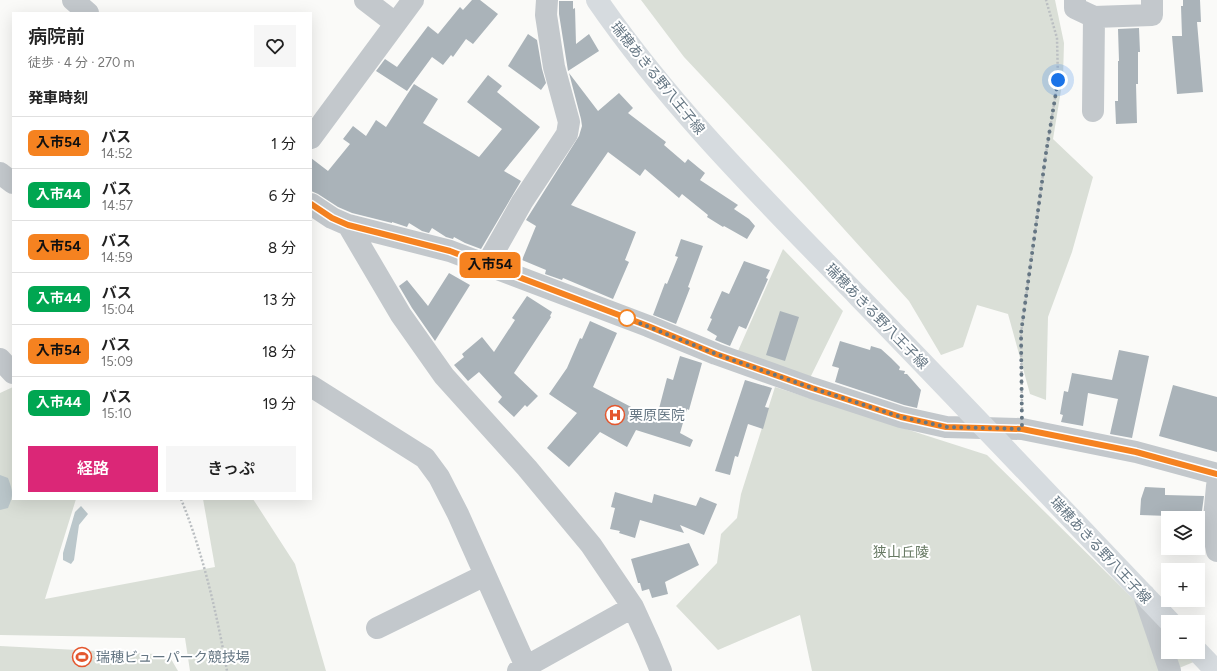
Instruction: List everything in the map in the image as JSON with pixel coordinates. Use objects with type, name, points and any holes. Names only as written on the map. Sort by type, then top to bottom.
[{"type":"main road","name":"瑞穂あきる野八王子線","points":[[597,0],[645,65],[683,112],[1163,615]]},
{"type":"main road","points":[[1205,659],[1216,671]]},
{"type":"street","points":[[73,0],[87,12]]},
{"type":"street","points":[[365,0],[395,23]]},
{"type":"street","points":[[312,137],[413,0]]},
{"type":"street","points":[[487,264],[522,202],[567,134],[569,122],[554,67],[546,15],[547,0]]},
{"type":"street","points":[[1075,0],[1075,8],[1094,17],[1152,15],[1152,0]]},
{"type":"street","points":[[1093,111],[1094,17]]},
{"type":"street","points":[[0,173],[12,182]]},
{"type":"street","points":[[312,205],[332,218],[348,225],[450,251],[648,326],[716,354],[812,388],[901,417],[946,427],[1022,429],[1136,452],[1217,474]]},
{"type":"street","points":[[348,225],[401,315],[444,376],[526,468],[591,545],[633,607],[661,671]]},
{"type":"street","points":[[0,359],[12,373]]},
{"type":"street","points":[[0,381],[12,375]]},
{"type":"street","points":[[312,387],[425,458],[439,477],[486,575],[524,669],[633,607]]},
{"type":"street","points":[[1217,486],[1213,529],[1217,550]]},
{"type":"street","points":[[377,628],[486,575]]},
{"type":"street","points":[[1144,595],[1170,671]]},
{"type":"path","points":[[1022,429],[1021,333],[1046,153],[1058,80],[1057,38],[1046,0]]},
{"type":"path","points":[[181,500],[193,528],[220,633],[227,671]]},
{"type":"green space","points":[[641,0],[1055,0],[1064,43],[1063,78],[1053,139],[1093,177],[1072,252],[1048,317],[1046,400],[1030,394],[1008,314],[977,305],[963,347],[941,355],[909,301],[806,187],[684,57]]},
{"type":"green space","points":[[783,249],[843,311],[809,380],[738,351]]},
{"type":"green space","points":[[12,387],[12,500],[76,500],[45,599],[215,567],[203,500],[254,500],[295,564],[326,671],[190,671],[185,638],[0,635],[0,393]]},
{"type":"green space","name":"狭山丘陵","points":[[775,387],[987,455],[1161,626],[1161,659],[1194,659],[1196,661],[1172,671],[812,671],[800,615],[718,650],[676,606],[717,563],[721,534],[737,518],[741,494]]},
{"type":"green space","name":"瑞穂ビューパーク競技場","points":[[0,646],[155,654],[171,659],[178,671],[0,671]]},
{"type":"shaded area","points":[[0,475],[8,478],[12,493],[8,508],[0,510]]},
{"type":"shaded area","points":[[81,506],[88,514],[79,525],[74,560],[71,564],[63,560],[63,553],[75,512]]},
{"type":"building","points":[[472,0],[480,0],[498,14],[473,44],[466,39],[453,57],[451,55],[443,65],[432,57],[407,91],[376,71],[385,59],[397,67],[428,26],[438,34],[460,7],[463,10]]},
{"type":"building","points":[[1183,0],[1200,0],[1201,22],[1197,22],[1203,92],[1177,94],[1172,36],[1182,36],[1181,6],[1183,6]]},
{"type":"building","points":[[559,1],[573,1],[573,9],[575,8],[576,44],[589,34],[599,51],[568,71],[559,14]]},
{"type":"building","points":[[1139,28],[1140,52],[1138,52],[1138,84],[1136,84],[1137,123],[1116,124],[1115,101],[1118,101],[1119,61],[1118,29]]},
{"type":"building","points":[[528,34],[537,40],[546,83],[541,90],[508,66]]},
{"type":"building","points":[[569,73],[598,111],[619,93],[633,108],[628,113],[666,142],[664,145],[685,163],[688,159],[705,173],[700,180],[738,205],[734,209],[749,219],[755,226],[747,239],[707,217],[708,215],[682,194],[679,198],[645,169],[640,176],[608,152],[571,205],[636,232],[625,260],[629,262],[613,299],[563,278],[562,280],[545,274],[546,270],[522,260],[536,226],[526,220],[579,136],[582,126]]},
{"type":"building","points":[[488,75],[502,86],[497,92],[540,127],[504,171],[521,181],[481,249],[454,237],[453,239],[446,237],[432,228],[429,233],[422,231],[409,223],[407,227],[352,213],[338,207],[312,191],[312,159],[328,171],[350,144],[343,139],[353,126],[366,136],[376,120],[386,127],[414,84],[438,99],[423,123],[479,157],[502,129],[467,102]]},
{"type":"building","points":[[681,239],[703,246],[688,287],[690,288],[676,324],[653,315],[665,283],[667,284],[678,257],[675,256]]},
{"type":"building","points":[[744,261],[770,270],[766,278],[768,279],[746,329],[739,326],[730,346],[715,340],[717,336],[707,330],[712,319],[710,318],[722,291],[729,294]]},
{"type":"building","points":[[449,273],[470,285],[435,341],[399,286],[407,280],[428,306]]},
{"type":"building","points":[[527,296],[552,312],[551,317],[514,373],[538,396],[527,407],[525,405],[514,417],[498,402],[502,397],[479,372],[468,381],[454,365],[464,357],[462,354],[482,337],[494,352],[515,320],[512,318]]},
{"type":"building","points":[[780,311],[799,317],[785,361],[766,355]]},
{"type":"building","points":[[590,321],[617,333],[593,387],[656,420],[667,378],[673,380],[680,356],[702,363],[689,410],[687,409],[680,433],[693,440],[690,447],[636,430],[627,447],[600,432],[569,467],[547,448],[577,413],[549,394],[567,368],[580,338],[582,339]]},
{"type":"building","points":[[840,341],[870,350],[871,346],[881,349],[900,367],[899,370],[905,371],[904,374],[907,374],[921,390],[917,408],[835,382],[839,368],[832,366]]},
{"type":"building","points":[[1119,350],[1149,356],[1132,438],[1110,434],[1118,399],[1088,393],[1083,426],[1061,422],[1063,415],[1060,414],[1064,391],[1068,392],[1072,373],[1112,380]]},
{"type":"building","points":[[745,380],[772,388],[765,407],[769,408],[763,429],[748,424],[738,457],[735,456],[730,475],[715,471]]},
{"type":"building","points":[[1173,385],[1217,397],[1217,452],[1159,436]]},
{"type":"building","points":[[1145,487],[1165,488],[1165,495],[1204,496],[1202,511],[1161,511],[1161,516],[1140,515],[1141,499]]},
{"type":"building","points":[[615,492],[652,503],[654,494],[696,506],[700,497],[717,504],[704,535],[680,525],[684,533],[640,520],[635,538],[619,533],[620,531],[610,529],[615,508],[611,507]]},
{"type":"building","points":[[689,543],[699,565],[665,582],[668,594],[652,598],[649,589],[642,591],[631,559]]},
{"type":"bus line","name":"入市54","points":[[312,205],[332,218],[348,225],[450,251],[648,326],[716,354],[812,388],[901,417],[946,427],[1022,429],[1136,452],[1217,474]]},
{"type":"place","name":"栗原医院","points":[[615,415]]},
{"type":"place","name":"瑞穂ビューパーク競技場","points":[[82,657]]},
{"type":"route","points":[[627,318],[716,354],[812,388],[901,417],[946,427],[1022,429],[1021,333],[1046,153],[1058,80]]}]
